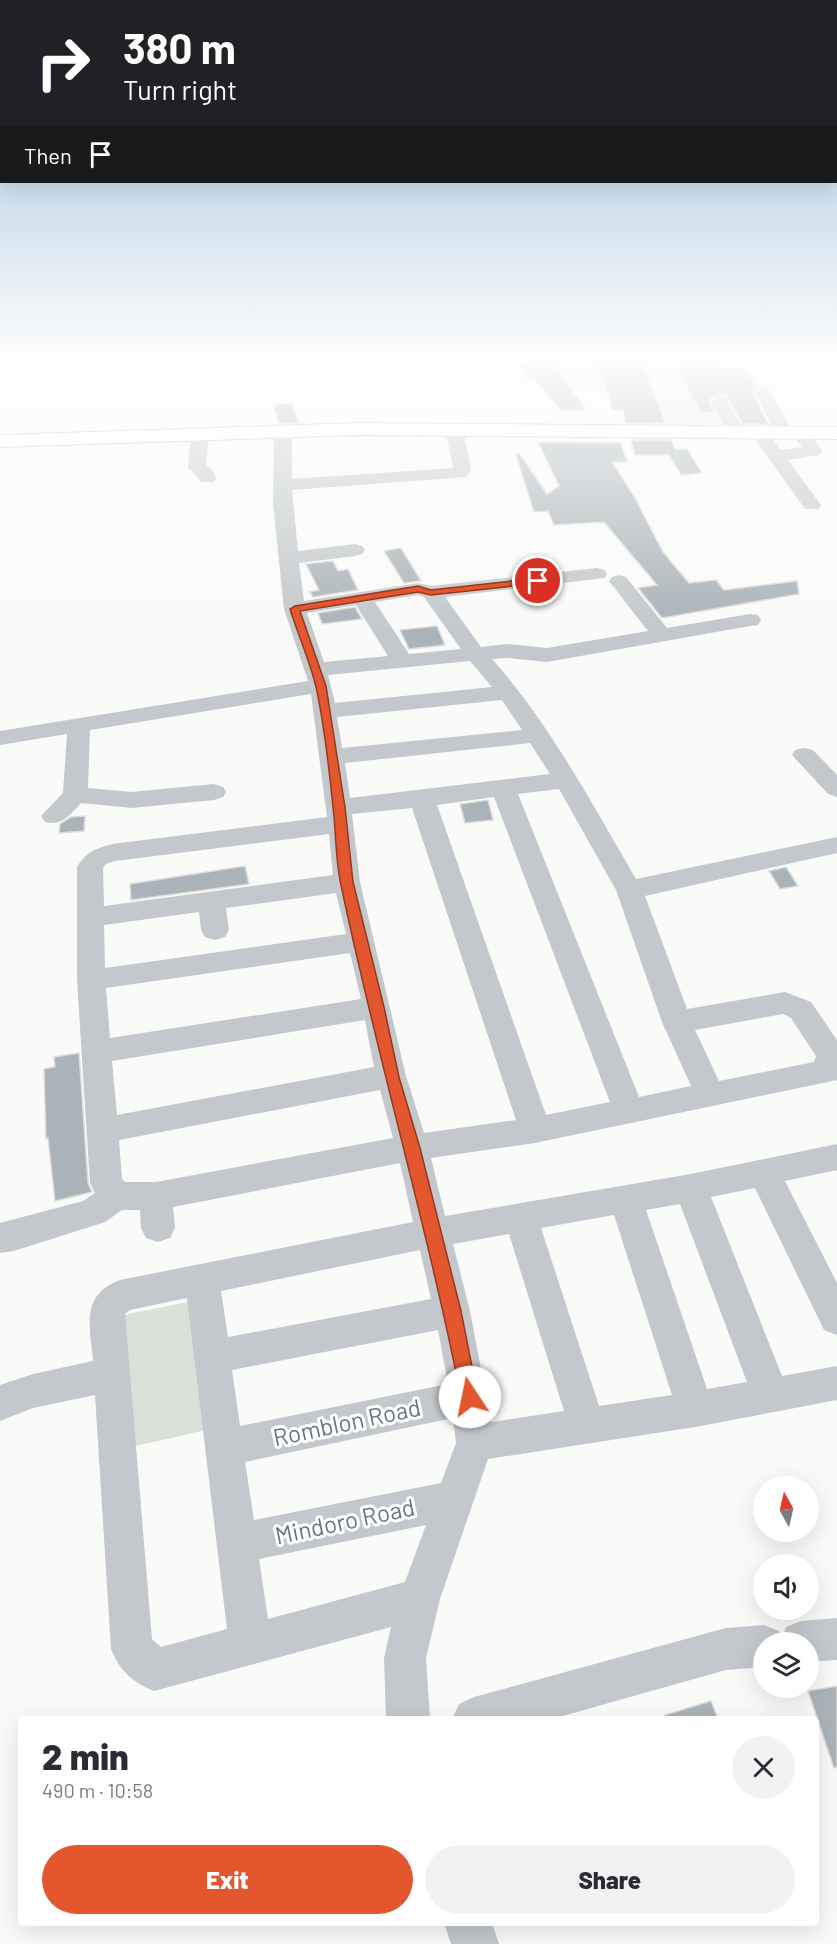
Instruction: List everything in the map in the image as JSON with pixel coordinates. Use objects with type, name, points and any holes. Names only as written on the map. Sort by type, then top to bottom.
[{"type":"street","points":[[199,447],[197,468],[206,473],[207,478]]},
{"type":"street","points":[[282,447],[281,485],[295,609],[321,688],[340,816],[347,882],[391,1077],[412,1148],[452,1311],[470,1397],[475,1443],[418,1599],[405,1658],[408,1716]]},
{"type":"street","points":[[281,485],[460,473],[462,470],[458,447]]},
{"type":"street","points":[[770,447],[812,505]]},
{"type":"street","points":[[776,456],[813,452],[807,447]]},
{"type":"street","points":[[288,558],[355,550]]},
{"type":"street","points":[[295,609],[418,589],[431,592],[597,574]]},
{"type":"street","points":[[619,581],[665,629]]},
{"type":"street","points":[[431,592],[476,655],[509,692],[566,780],[628,890],[678,1022],[710,1095]]},
{"type":"street","points":[[362,598],[402,660]]},
{"type":"street","points":[[321,688],[402,660],[516,651],[547,655],[665,629],[750,620]]},
{"type":"street","points":[[0,738],[321,688],[509,692]]},
{"type":"street","points":[[54,816],[75,795],[79,726]]},
{"type":"street","points":[[331,757],[537,735]]},
{"type":"street","points":[[804,755],[837,789]]},
{"type":"street","points":[[566,780],[422,799],[340,816],[112,853],[97,858],[90,867],[89,918],[91,980],[104,1130],[106,1183],[117,1196],[157,1212],[412,1148],[535,1130],[827,1071],[831,1055],[801,1010],[785,1003],[678,1022]]},
{"type":"street","points":[[503,788],[629,1111]]},
{"type":"street","points":[[75,795],[132,801],[214,792]]},
{"type":"street","points":[[422,799],[535,1130]]},
{"type":"street","points":[[628,890],[837,845]]},
{"type":"street","points":[[89,918],[347,882]]},
{"type":"street","points":[[211,901],[215,930]]},
{"type":"street","points":[[91,980],[362,941]]},
{"type":"street","points":[[97,1052],[377,1007]]},
{"type":"street","points":[[104,1130],[391,1077]]},
{"type":"street","points":[[418,1599],[154,1670],[132,1649],[107,1309],[120,1296],[432,1233],[691,1188],[837,1157]]},
{"type":"street","points":[[764,1173],[837,1319]]},
{"type":"street","points":[[691,1188],[771,1395]]},
{"type":"street","points":[[0,1238],[14,1236],[93,1212],[117,1196]]},
{"type":"street","points":[[625,1198],[695,1409]]},
{"type":"street","points":[[521,1217],[588,1426]]},
{"type":"street","points":[[202,1279],[250,1644]]},
{"type":"street","points":[[212,1357],[452,1311]]},
{"type":"street","points":[[0,1403],[33,1391],[112,1374]]},
{"type":"street","points":[[475,1443],[695,1409],[837,1383]]},
{"type":"street","name":"Romblon Road","points":[[224,1448],[470,1397]]},
{"type":"street","name":"Mindoro Road","points":[[236,1544],[454,1500]]},
{"type":"street","points":[[819,1640],[837,1639]]},
{"type":"street","points":[[485,1716],[726,1649],[753,1647]]},
{"type":"street","points":[[469,1926],[475,1944]]},
{"type":"shaded area","points":[[188,1302],[206,1430],[127,1448],[114,1317]]},
{"type":"building","points":[[540,447],[622,447],[627,462],[612,462],[635,498],[663,552],[689,583],[716,580],[724,590],[797,581],[799,594],[662,618],[638,588],[657,585],[604,522],[554,525],[548,511],[534,512],[516,455],[519,453],[547,494],[559,486]]},
{"type":"building","points":[[633,447],[687,449],[702,473],[681,475],[669,455],[635,455]]},
{"type":"building","points":[[401,548],[421,581],[404,583],[384,551]]},
{"type":"building","points":[[550,560],[557,570],[535,572],[529,563]]},
{"type":"building","points":[[333,561],[338,571],[348,569],[358,590],[313,597],[310,592],[319,590],[306,564]]},
{"type":"building","points":[[355,607],[362,619],[322,624],[318,613]]},
{"type":"building","points":[[437,626],[445,645],[409,649],[400,630]]},
{"type":"building","points":[[488,800],[493,820],[465,823],[460,804]]},
{"type":"building","points":[[85,816],[84,831],[59,833],[60,824],[71,817]]},
{"type":"building","points":[[245,866],[249,884],[131,900],[130,884]]},
{"type":"building","points":[[786,867],[798,886],[780,889],[769,871]]},
{"type":"building","points":[[79,1053],[88,1183],[92,1192],[55,1201],[48,1138],[46,1139],[44,1069],[55,1067],[54,1057]]},
{"type":"building","points":[[837,1686],[837,1767],[834,1768],[819,1724],[819,1716],[816,1716],[810,1698],[819,1698],[819,1689]]},
{"type":"building","points":[[711,1701],[717,1716],[665,1716]]},
{"type":"route","points":[[470,1397],[452,1311],[412,1148],[391,1077],[347,882],[339,807],[321,686],[295,609],[418,589],[431,592],[538,581]]}]
